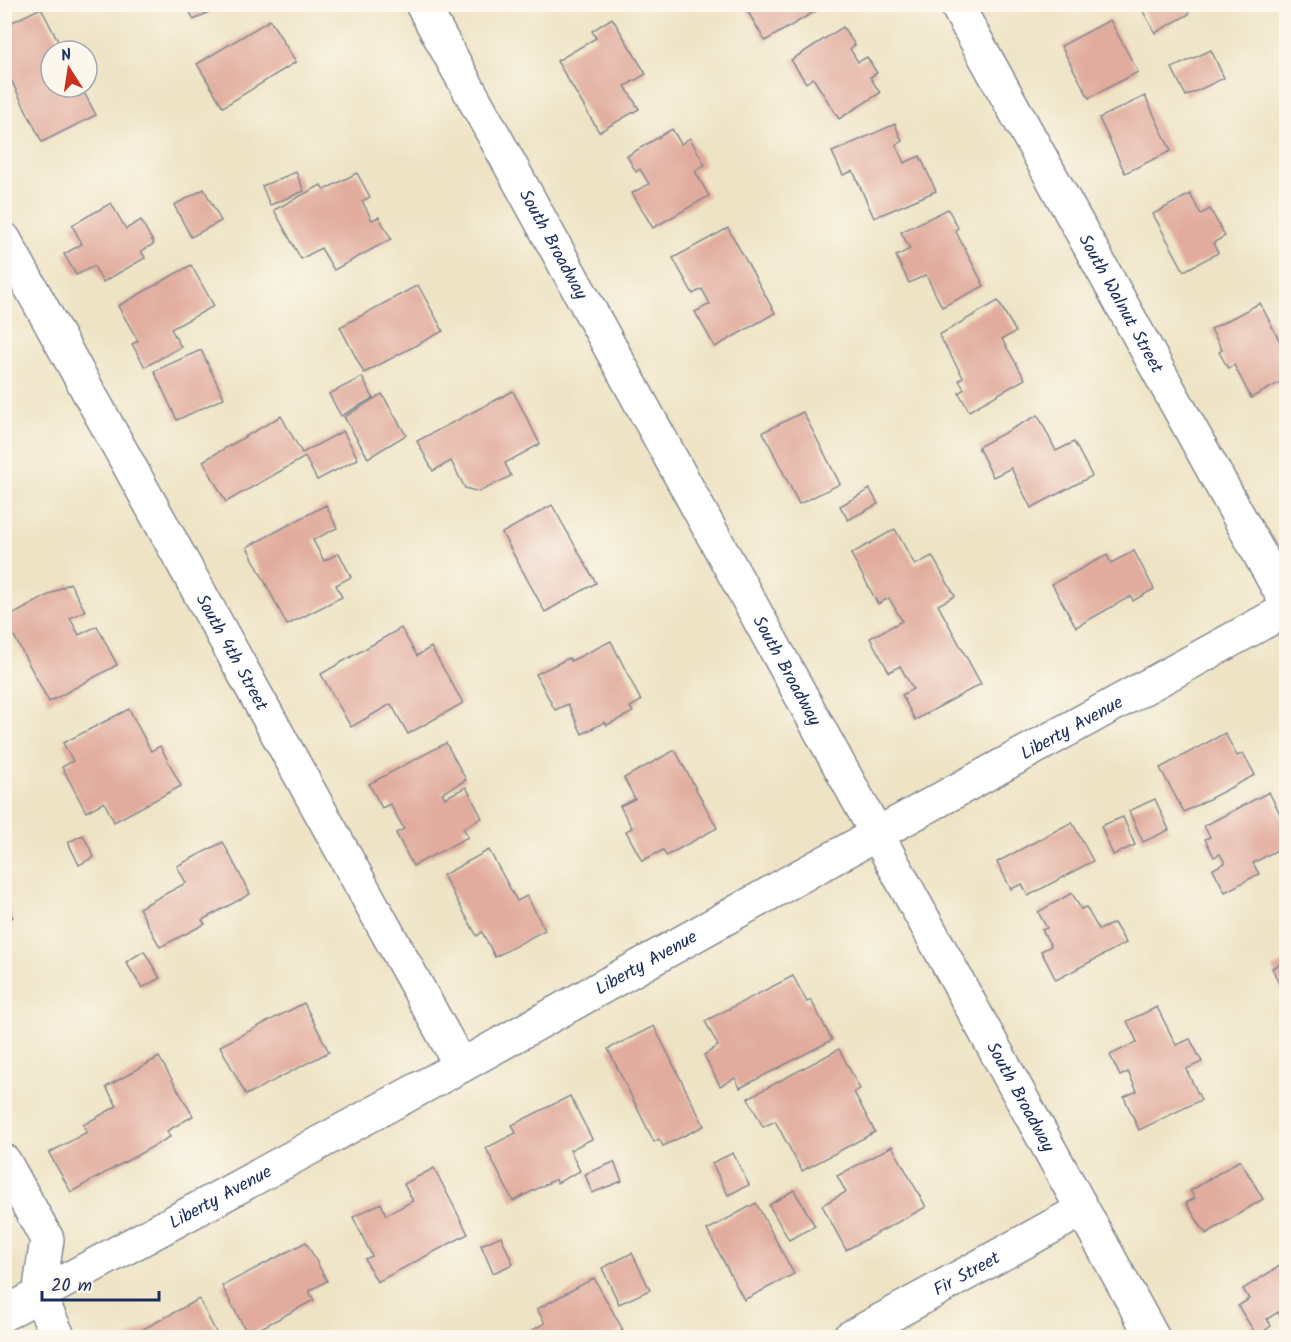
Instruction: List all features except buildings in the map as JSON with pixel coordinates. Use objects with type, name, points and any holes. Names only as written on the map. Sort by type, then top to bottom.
[{"type":"street","name":"South Broadway","points":[[422,4],[1153,1338]]},
{"type":"street","name":"South Walnut Street","points":[[956,4],[1287,602]]},
{"type":"street","name":"South 4th Street","points":[[4,239],[461,1066]]},
{"type":"street","name":"Liberty Avenue","points":[[4,1314],[461,1066],[1287,610]]},
{"type":"street","points":[[4,1161],[47,1239],[39,1295],[59,1338]]},
{"type":"street","name":"Fir Street","points":[[849,1338],[1082,1210]]}]
